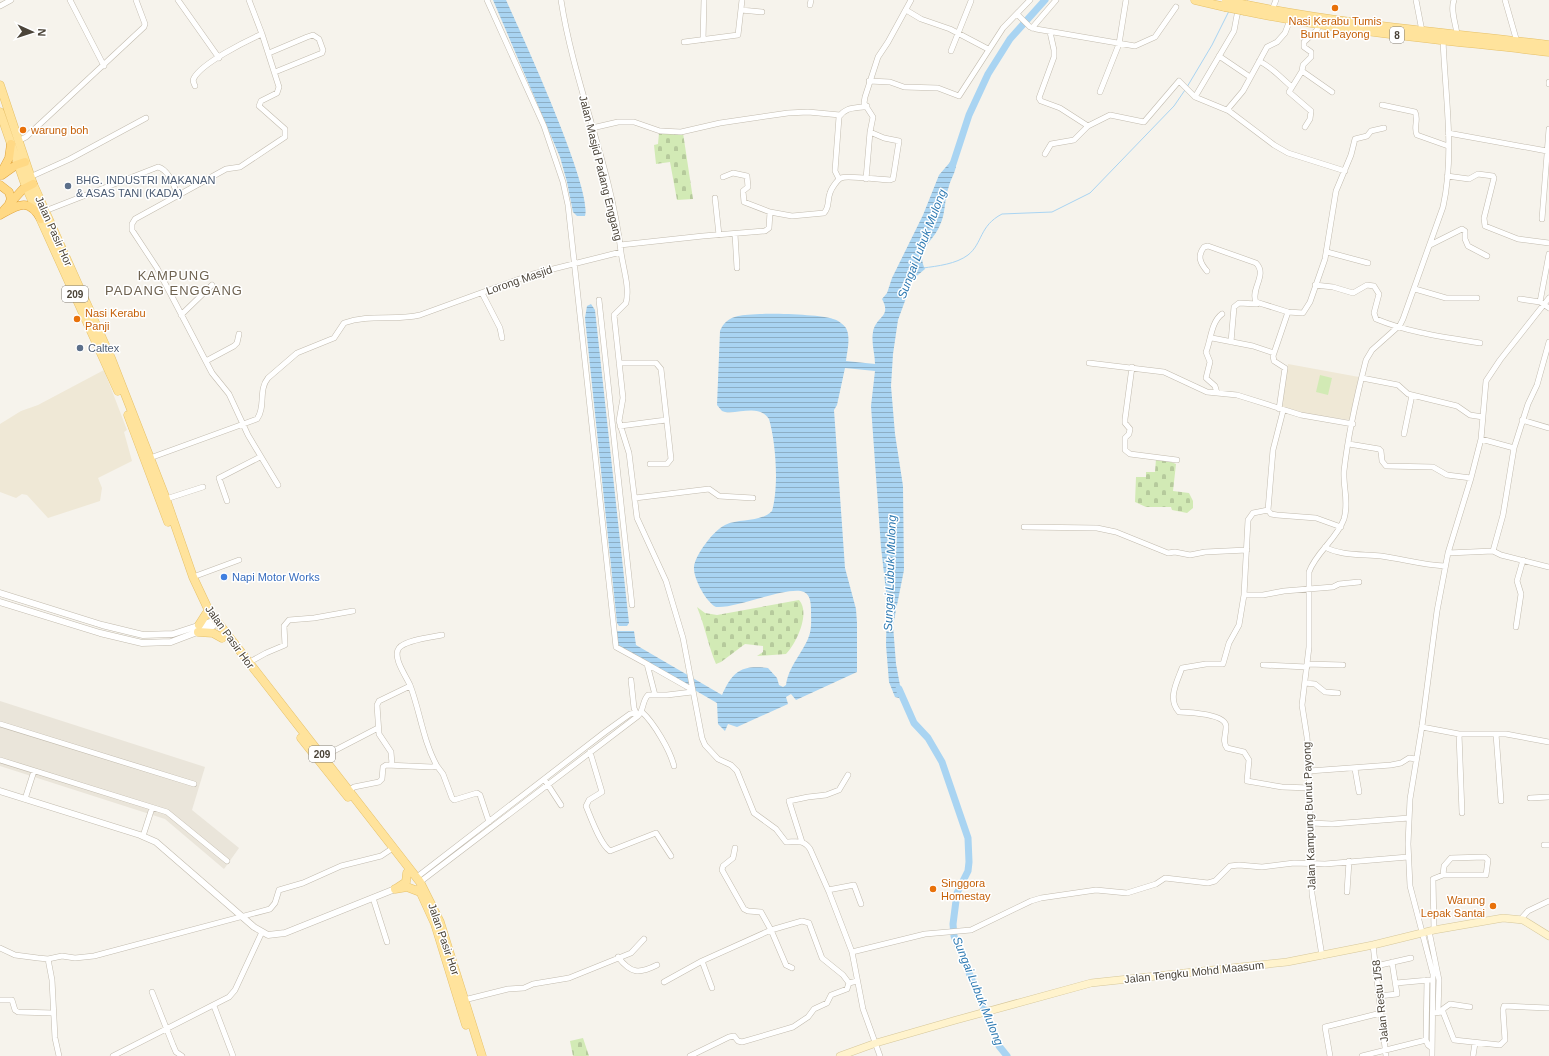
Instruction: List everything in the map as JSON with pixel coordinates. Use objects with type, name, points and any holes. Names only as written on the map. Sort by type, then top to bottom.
[{"type":"highway","points":[[0,176],[9,158],[14,142]]},
{"type":"highway","points":[[0,176],[22,163]]},
{"type":"highway","points":[[0,215],[30,183]]},
{"type":"highway","points":[[0,185],[6,188],[10,194],[11,199],[8,206]]},
{"type":"highway","points":[[0,215],[17,206],[26,205],[35,209],[41,219]]},
{"type":"main road","name":"8","points":[[1195,0],[1246,5],[1361,24],[1549,45]]},
{"type":"main road","name":"8","points":[[1246,5],[1290,20],[1319,25],[1549,52]]},
{"type":"main road","points":[[1361,24],[1363,29],[1367,31]]},
{"type":"main road","name":"209","points":[[0,85],[14,142]]},
{"type":"main road","name":"209","points":[[0,112],[14,142],[30,183]]},
{"type":"main road","name":"Jalan Pasir Hor","points":[[30,183],[45,210],[111,358],[166,499],[194,577],[209,611],[248,663],[324,756],[419,880],[440,922],[482,1056]]},
{"type":"main road","name":"Jalan Pasir Hor","points":[[30,183],[41,219],[115,383],[189,579],[206,614],[222,638],[390,850],[420,892],[435,924],[476,1056]]},
{"type":"main road","points":[[206,614],[199,628],[222,638]]},
{"type":"main road","points":[[395,889],[406,882],[407,873]]},
{"type":"main road","points":[[395,889],[407,888],[420,892]]},
{"type":"main road","name":"Jalan Tengku Mohd Maasum","points":[[840,1056],[876,1043],[956,1020],[1104,981],[1262,966],[1322,956],[1429,932],[1503,918],[1520,920],[1549,936]]},
{"type":"street","points":[[0,6],[11,0]]},
{"type":"street","points":[[70,0],[104,66]]},
{"type":"street","points":[[14,142],[26,137],[104,66],[145,26],[136,0]]},
{"type":"street","points":[[178,0],[219,58]]},
{"type":"street","points":[[249,0],[279,84],[278,92],[261,101],[259,106],[285,129],[285,137],[240,167],[226,169],[178,197],[135,219],[132,230],[157,268],[216,380],[229,394],[242,425],[278,485]]},
{"type":"street","points":[[487,0],[554,154],[564,182],[568,205],[573,263],[616,647],[691,690]]},
{"type":"street","name":"Jalan Masjid Padang Enggang","points":[[562,0],[574,60],[607,184],[620,245],[627,296],[626,303],[614,315],[623,402],[619,414],[620,426],[628,448],[638,522],[656,556],[666,581],[683,638],[691,690],[703,742],[718,759],[731,765],[737,771],[754,813],[776,829],[786,842],[802,842]]},
{"type":"street","points":[[703,40],[704,0]]},
{"type":"street","points":[[684,42],[739,34],[742,0]]},
{"type":"street","points":[[866,179],[870,132],[873,117],[864,103],[865,97],[878,57],[911,0]]},
{"type":"street","points":[[869,82],[890,82],[904,87],[938,88],[957,96],[960,94],[1003,28],[1018,15],[1030,0]]},
{"type":"street","points":[[1031,27],[1056,0]]},
{"type":"street","points":[[1100,92],[1119,44],[1126,0]]},
{"type":"street","points":[[1272,10],[1276,0]]},
{"type":"street","points":[[1416,0],[1422,31]]},
{"type":"street","points":[[1454,0],[1452,9],[1458,35]]},
{"type":"street","points":[[1505,0],[1517,42]]},
{"type":"street","points":[[951,51],[971,1]]},
{"type":"street","points":[[1195,97],[1235,27],[1237,15],[1246,5]]},
{"type":"street","points":[[1018,15],[1031,27],[1050,32],[1135,46],[1155,37],[1176,7]]},
{"type":"street","points":[[741,10],[762,12]]},
{"type":"street","points":[[906,10],[921,19],[957,33],[988,49]]},
{"type":"street","points":[[1227,110],[1238,97],[1269,45],[1277,42],[1285,33],[1290,20]]},
{"type":"street","points":[[1305,127],[1310,119],[1311,111],[1289,94],[1289,91],[1302,71],[1303,65],[1311,55],[1303,45],[1304,42],[1317,30],[1319,25]]},
{"type":"street","points":[[1050,32],[1054,57],[1039,98],[1043,102],[1060,108],[1088,126]]},
{"type":"street","points":[[195,86],[193,81],[194,77],[219,58],[262,34]]},
{"type":"street","points":[[269,53],[307,37],[313,36],[319,38],[323,50],[322,53],[275,72]]},
{"type":"street","name":"Jalan Kampung Bunut Payong","points":[[1322,956],[1312,894],[1310,771],[1307,737],[1302,712],[1309,647],[1308,589],[1311,566],[1341,527],[1346,508],[1344,471],[1368,354],[1397,328],[1403,319],[1415,289],[1443,207],[1447,176],[1448,133],[1443,39]]},
{"type":"street","points":[[1219,56],[1250,77]]},
{"type":"street","points":[[1259,61],[1269,66],[1278,77],[1292,87]]},
{"type":"street","points":[[1302,71],[1332,92]]},
{"type":"street","points":[[1045,154],[1051,144],[1074,140],[1088,126],[1111,115],[1144,122],[1179,81],[1195,97],[1227,110],[1255,129],[1267,141],[1288,153],[1345,171]]},
{"type":"street","points":[[1382,105],[1415,112],[1417,115],[1415,131],[1417,135],[1448,146]]},
{"type":"street","points":[[592,128],[618,122],[634,122],[660,131],[682,132],[720,123],[788,113],[808,112],[840,115],[848,109],[867,106]]},
{"type":"street","points":[[839,179],[836,175],[835,164],[840,115]]},
{"type":"street","points":[[30,183],[70,159],[146,118]]},
{"type":"street","points":[[1231,342],[1236,304],[1268,305],[1288,312],[1298,313],[1305,311],[1316,285],[1327,252],[1336,191],[1351,155],[1355,139],[1367,136],[1371,131],[1384,128]]},
{"type":"street","points":[[1542,219],[1549,129]]},
{"type":"street","points":[[723,177],[733,173],[747,176],[748,187],[743,191],[744,202],[770,212],[792,216],[824,213],[828,208],[831,190],[839,179],[847,177],[893,179],[899,140],[884,138],[870,132]]},
{"type":"street","points":[[1448,133],[1547,151]]},
{"type":"street","points":[[45,210],[158,167],[162,168],[169,176],[178,197]]},
{"type":"street","points":[[1447,176],[1469,179],[1478,174],[1493,176],[1494,178],[1484,218],[1485,226],[1518,239],[1549,243]]},
{"type":"street","points":[[715,198],[719,235]]},
{"type":"street","points":[[620,245],[767,231],[769,228],[770,212]]},
{"type":"street","points":[[1430,245],[1462,229],[1465,230],[1465,240],[1468,246],[1487,256]]},
{"type":"street","points":[[735,234],[736,268]]},
{"type":"street","points":[[1207,272],[1200,263],[1200,259],[1204,247],[1208,246],[1256,263],[1260,269],[1259,280],[1254,296],[1258,304]]},
{"type":"street","name":"Lorong Masjid","points":[[242,425],[257,419],[259,416],[264,383],[268,378],[305,349],[334,338],[344,323],[370,318],[408,318],[420,315],[518,279],[573,263],[621,252]]},
{"type":"street","points":[[1327,252],[1368,263]]},
{"type":"street","points":[[1542,303],[1549,254]]},
{"type":"street","points":[[181,315],[212,285]]},
{"type":"street","points":[[1316,285],[1333,287],[1353,293],[1367,285],[1374,286],[1377,288],[1379,294],[1374,316],[1376,319],[1397,328],[1425,335],[1480,343]]},
{"type":"street","points":[[1415,289],[1446,298],[1477,298]]},
{"type":"street","points":[[482,293],[498,325],[502,338]]},
{"type":"street","points":[[1432,1056],[1438,1013],[1439,980],[1429,932],[1410,886],[1408,857],[1409,818],[1437,611],[1448,553],[1471,478],[1481,438],[1485,387],[1489,376],[1542,303],[1549,298]]},
{"type":"street","points":[[599,300],[632,605]]},
{"type":"street","points":[[1520,300],[1542,303],[1549,308]]},
{"type":"street","points":[[1288,312],[1274,353],[1274,361],[1285,368],[1281,410],[1273,450],[1268,510],[1271,514],[1316,518],[1341,527]]},
{"type":"street","points":[[1217,393],[1215,386],[1207,381],[1206,376],[1210,362],[1206,352],[1212,338],[1214,323],[1222,314]]},
{"type":"street","points":[[206,361],[234,346],[237,343],[240,334]]},
{"type":"street","points":[[1212,338],[1274,353]]},
{"type":"street","points":[[1493,551],[1503,515],[1514,448],[1522,420],[1537,385],[1549,342]]},
{"type":"street","points":[[1089,362],[1164,372],[1207,392],[1237,395],[1301,415],[1353,424]]},
{"type":"street","points":[[620,363],[656,363],[660,366],[670,462],[667,464],[650,464]]},
{"type":"street","points":[[1132,367],[1125,419],[1125,423],[1130,429],[1129,434],[1125,438],[1125,450],[1130,454],[1177,460]]},
{"type":"street","points":[[1362,378],[1398,385],[1408,394],[1456,406],[1470,415],[1483,416]]},
{"type":"street","points":[[1404,434],[1412,395]]},
{"type":"street","points":[[620,426],[666,420]]},
{"type":"street","points":[[1522,420],[1549,428]]},
{"type":"street","points":[[150,458],[242,425]]},
{"type":"street","points":[[1481,438],[1514,448]]},
{"type":"street","points":[[1349,444],[1379,449],[1381,451],[1382,461],[1386,466],[1433,467],[1447,475],[1471,478]]},
{"type":"street","points":[[227,501],[220,478],[260,457]]},
{"type":"street","points":[[166,499],[203,487]]},
{"type":"street","points":[[635,498],[709,489],[719,496],[753,498]]},
{"type":"street","points":[[1268,510],[1254,513],[1248,520],[1244,595],[1239,625],[1229,643],[1223,664],[1206,664],[1182,668],[1174,687],[1174,705],[1179,712],[1201,714],[1225,721],[1226,728],[1224,744],[1227,748],[1244,752],[1248,755],[1250,766],[1247,782],[1282,787],[1310,788]]},
{"type":"street","points":[[1024,527],[1098,528],[1116,532],[1168,553],[1175,552],[1190,555],[1205,552],[1247,550]]},
{"type":"street","points":[[1326,547],[1336,552],[1381,556],[1427,565],[1445,566]]},
{"type":"street","points":[[1448,553],[1493,551],[1501,555],[1549,567]]},
{"type":"street","points":[[194,577],[239,560]]},
{"type":"street","points":[[1516,627],[1521,594],[1517,581],[1523,560]]},
{"type":"street","points":[[1244,595],[1262,595],[1284,591],[1333,587],[1339,584],[1359,582]]},
{"type":"street","points":[[0,593],[102,625],[143,635],[173,634],[212,624]]},
{"type":"street","points":[[0,602],[100,633],[142,643],[171,642],[199,628]]},
{"type":"street","points":[[37,614],[40,606]]},
{"type":"street","points":[[248,663],[285,645],[284,626],[289,620],[319,618],[353,610]]},
{"type":"street","points":[[442,635],[403,644],[398,648],[397,654],[410,686],[431,752],[437,766],[443,774],[452,798],[454,800],[477,793],[480,795],[489,822]]},
{"type":"street","points":[[647,664],[655,695]]},
{"type":"street","points":[[1263,665],[1343,665]]},
{"type":"street","points":[[631,680],[638,714]]},
{"type":"street","points":[[1305,683],[1315,684],[1325,692],[1338,693]]},
{"type":"street","points":[[392,764],[391,752],[383,742],[378,728],[376,707],[378,703],[410,686]]},
{"type":"street","points":[[419,880],[489,822],[590,752],[638,714],[646,697],[650,694],[673,695],[691,690]]},
{"type":"street","points":[[419,880],[546,782],[630,714],[638,714],[649,720],[662,741],[674,766]]},
{"type":"street","points":[[0,724],[194,784]]},
{"type":"street","points":[[1422,727],[1459,734],[1496,734],[1549,742]]},
{"type":"street","points":[[324,756],[378,728]]},
{"type":"street","points":[[1459,734],[1462,813]]},
{"type":"street","points":[[1496,734],[1502,802]]},
{"type":"street","points":[[590,752],[602,792],[589,800],[586,806],[606,849],[610,851],[656,833],[671,856]]},
{"type":"street","points":[[1310,771],[1355,769],[1391,765],[1404,762],[1408,758],[1416,759]]},
{"type":"street","points":[[0,760],[167,812],[180,821],[227,861]]},
{"type":"street","points":[[350,790],[354,787],[379,782],[382,779],[383,767],[392,764],[437,766]]},
{"type":"street","points":[[1355,769],[1359,792]]},
{"type":"street","points":[[25,799],[34,771]]},
{"type":"street","points":[[848,775],[838,790],[826,795],[789,801],[802,842],[810,849],[852,952],[863,1008],[880,1056]]},
{"type":"street","points":[[546,782],[561,805]]},
{"type":"street","points":[[0,791],[143,836],[156,842],[241,916],[268,935],[279,934],[395,889]]},
{"type":"street","points":[[1530,798],[1549,797]]},
{"type":"street","points":[[143,836],[152,808]]},
{"type":"street","points":[[1311,823],[1332,824],[1409,818]]},
{"type":"street","points":[[735,848],[733,858],[723,866],[722,870],[744,909],[748,911],[761,912],[771,930],[786,965],[792,968]]},
{"type":"street","points":[[0,948],[15,955],[48,959],[62,956],[80,958],[94,956],[270,909],[275,903],[279,890],[303,883],[341,866],[376,858],[390,850]]},
{"type":"street","points":[[852,952],[925,934],[964,931],[978,927],[1030,901],[1041,898],[1096,890],[1127,893],[1156,884],[1165,878],[1208,883],[1215,881],[1230,866],[1239,865],[1262,867],[1294,863],[1311,864],[1408,857]]},
{"type":"street","points":[[1443,875],[1444,866],[1451,858],[1485,857],[1488,860],[1486,875],[1443,875],[1433,880],[1432,884],[1429,932],[1438,1013],[1453,1038],[1457,1041],[1500,1045],[1503,1043],[1504,1006],[1549,1008]]},
{"type":"street","points":[[1347,892],[1349,861]]},
{"type":"street","points":[[828,890],[854,885],[861,904]]},
{"type":"street","points":[[373,898],[387,942]]},
{"type":"street","points":[[1520,920],[1528,911],[1549,901]]},
{"type":"street","points":[[664,982],[702,961],[771,930],[802,921],[809,923],[822,958],[844,975],[849,983]]},
{"type":"street","points":[[114,1056],[166,1028],[214,1006],[233,994],[262,932]]},
{"type":"street","points":[[464,1000],[508,989],[524,988],[533,984],[569,978],[634,951],[644,939]]},
{"type":"street","name":"Jalan Restu 1/58","points":[[1373,945],[1386,1053]]},
{"type":"street","points":[[618,957],[628,969],[636,971],[644,971],[657,965]]},
{"type":"street","points":[[1376,966],[1411,958]]},
{"type":"street","points":[[48,959],[52,980],[53,1013],[59,1056]]},
{"type":"street","points":[[702,961],[712,988]]},
{"type":"street","points":[[1379,996],[1397,994],[1392,962]]},
{"type":"street","points":[[1427,980],[1426,1040],[1428,1045],[1432,1048]]},
{"type":"street","points":[[1396,983],[1434,980]]},
{"type":"street","points":[[849,983],[857,981]]},
{"type":"street","points":[[690,1056],[729,1037],[734,1036],[738,1041],[742,1042],[793,1027],[808,1017],[814,1009],[827,1003],[831,996],[847,989],[849,983]]},
{"type":"street","points":[[152,992],[176,1052],[182,1056]]},
{"type":"street","points":[[0,1000],[12,1000],[15,1010],[18,1012],[53,1013]]},
{"type":"street","points":[[1438,1013],[1450,1004],[1470,1007]]},
{"type":"street","points":[[214,1006],[233,1056]]},
{"type":"street","points":[[1330,1056],[1324,1027],[1381,1012]]},
{"type":"street","points":[[1362,1056],[1386,1053],[1426,1040]]},
{"type":"street","points":[[1473,1056],[1475,1043]]},
{"type":"shaded area","points":[[1288,364],[1359,377],[1350,420],[1307,414],[1283,408],[1281,404]]},
{"type":"shaded area","points":[[104,370],[127,430],[124,432],[132,461],[98,478],[102,488],[100,501],[48,518],[27,495],[22,494],[16,498],[0,492],[0,424],[21,411],[38,405]]},
{"type":"shaded area","points":[[0,701],[205,767],[192,810],[239,848],[224,869],[165,819],[0,766]]},
{"type":"green space","points":[[659,133],[683,133],[693,199],[677,200],[670,162],[656,164],[654,145],[658,144]]},
{"type":"green space","points":[[1320,375],[1332,378],[1328,395],[1316,392]]},
{"type":"green space","points":[[1156,459],[1164,459],[1176,464],[1173,491],[1189,493],[1193,501],[1193,508],[1187,513],[1172,510],[1171,507],[1146,507],[1135,502],[1136,477],[1146,477],[1146,472],[1155,472]]},
{"type":"green space","points":[[799,600],[802,606],[803,620],[798,636],[786,654],[757,656],[763,652],[763,646],[745,644],[716,664],[697,607],[705,613],[717,615]]},
{"type":"green space","points":[[583,1038],[589,1056],[573,1056],[570,1041]]},
{"type":"water","points":[[493,0],[506,0],[540,76],[578,176],[585,200],[585,216],[577,216],[573,212],[560,157]]},
{"type":"water","points":[[955,159],[956,165],[947,191],[942,220],[937,231],[926,246],[922,256],[922,262],[925,269],[913,279],[898,320],[893,354],[891,386],[895,434],[903,486],[904,570],[893,625],[896,664],[902,696],[899,698],[895,697],[889,682],[886,645],[887,600],[881,547],[871,406],[875,371],[845,368],[837,405],[834,410],[845,568],[856,609],[857,672],[796,700],[791,694],[786,697],[788,704],[737,727],[728,724],[725,731],[718,724],[717,703],[617,645],[616,631],[634,631],[636,645],[722,695],[734,675],[744,669],[759,667],[768,668],[777,678],[779,685],[783,687],[786,685],[790,671],[809,636],[811,630],[811,603],[806,593],[797,591],[787,592],[736,605],[716,607],[704,595],[694,572],[695,562],[701,550],[716,532],[725,525],[731,523],[756,519],[767,515],[772,511],[774,501],[776,465],[769,419],[765,414],[755,411],[725,412],[722,411],[717,405],[720,331],[729,320],[746,315],[786,314],[825,317],[837,320],[846,328],[848,349],[846,361],[875,364],[873,332],[885,310],[885,305],[882,299],[887,293],[892,278],[923,215],[939,175],[951,161]]},
{"type":"water","points":[[591,304],[595,310],[629,623],[627,626],[619,626],[617,623],[585,318],[587,306]]},
{"type":"waterway","name":"Sungai Lubuk Mulong","points":[[952,167],[969,115],[988,74],[1010,39],[1045,0]]},
{"type":"waterway","points":[[1187,87],[1212,45],[1229,11]]},
{"type":"waterway","points":[[923,268],[952,263],[968,255],[973,250],[989,224],[1002,214],[1052,212],[1090,193],[1174,106],[1185,90]]},
{"type":"waterway","name":"Sungai Lubuk Mulong","points":[[899,689],[914,723],[928,738],[942,762],[968,838],[968,871],[957,893],[953,924],[954,936],[999,1046],[1007,1056]]},
{"type":"place","name":"Nasi Kerabu Tumis Bunut Payong","points":[[1335,8]]},
{"type":"place","name":"warung boh","points":[[23,130]]},
{"type":"place","name":"BHG. INDUSTRI MAKANAN & ASAS TANI (KADA)","points":[[68,186]]},
{"type":"place","name":"Nasi Kerabu Panji","points":[[77,319]]},
{"type":"place","name":"Caltex","points":[[80,348]]},
{"type":"place","name":"Napi Motor Works","points":[[224,577]]},
{"type":"place","name":"Singgora Homestay","points":[[933,889]]},
{"type":"place","name":"Warung Lepak Santai","points":[[1493,906]]},
{"type":"district","name":"KAMPUNG PADANG ENGGANG","points":[[174,282]]}]
